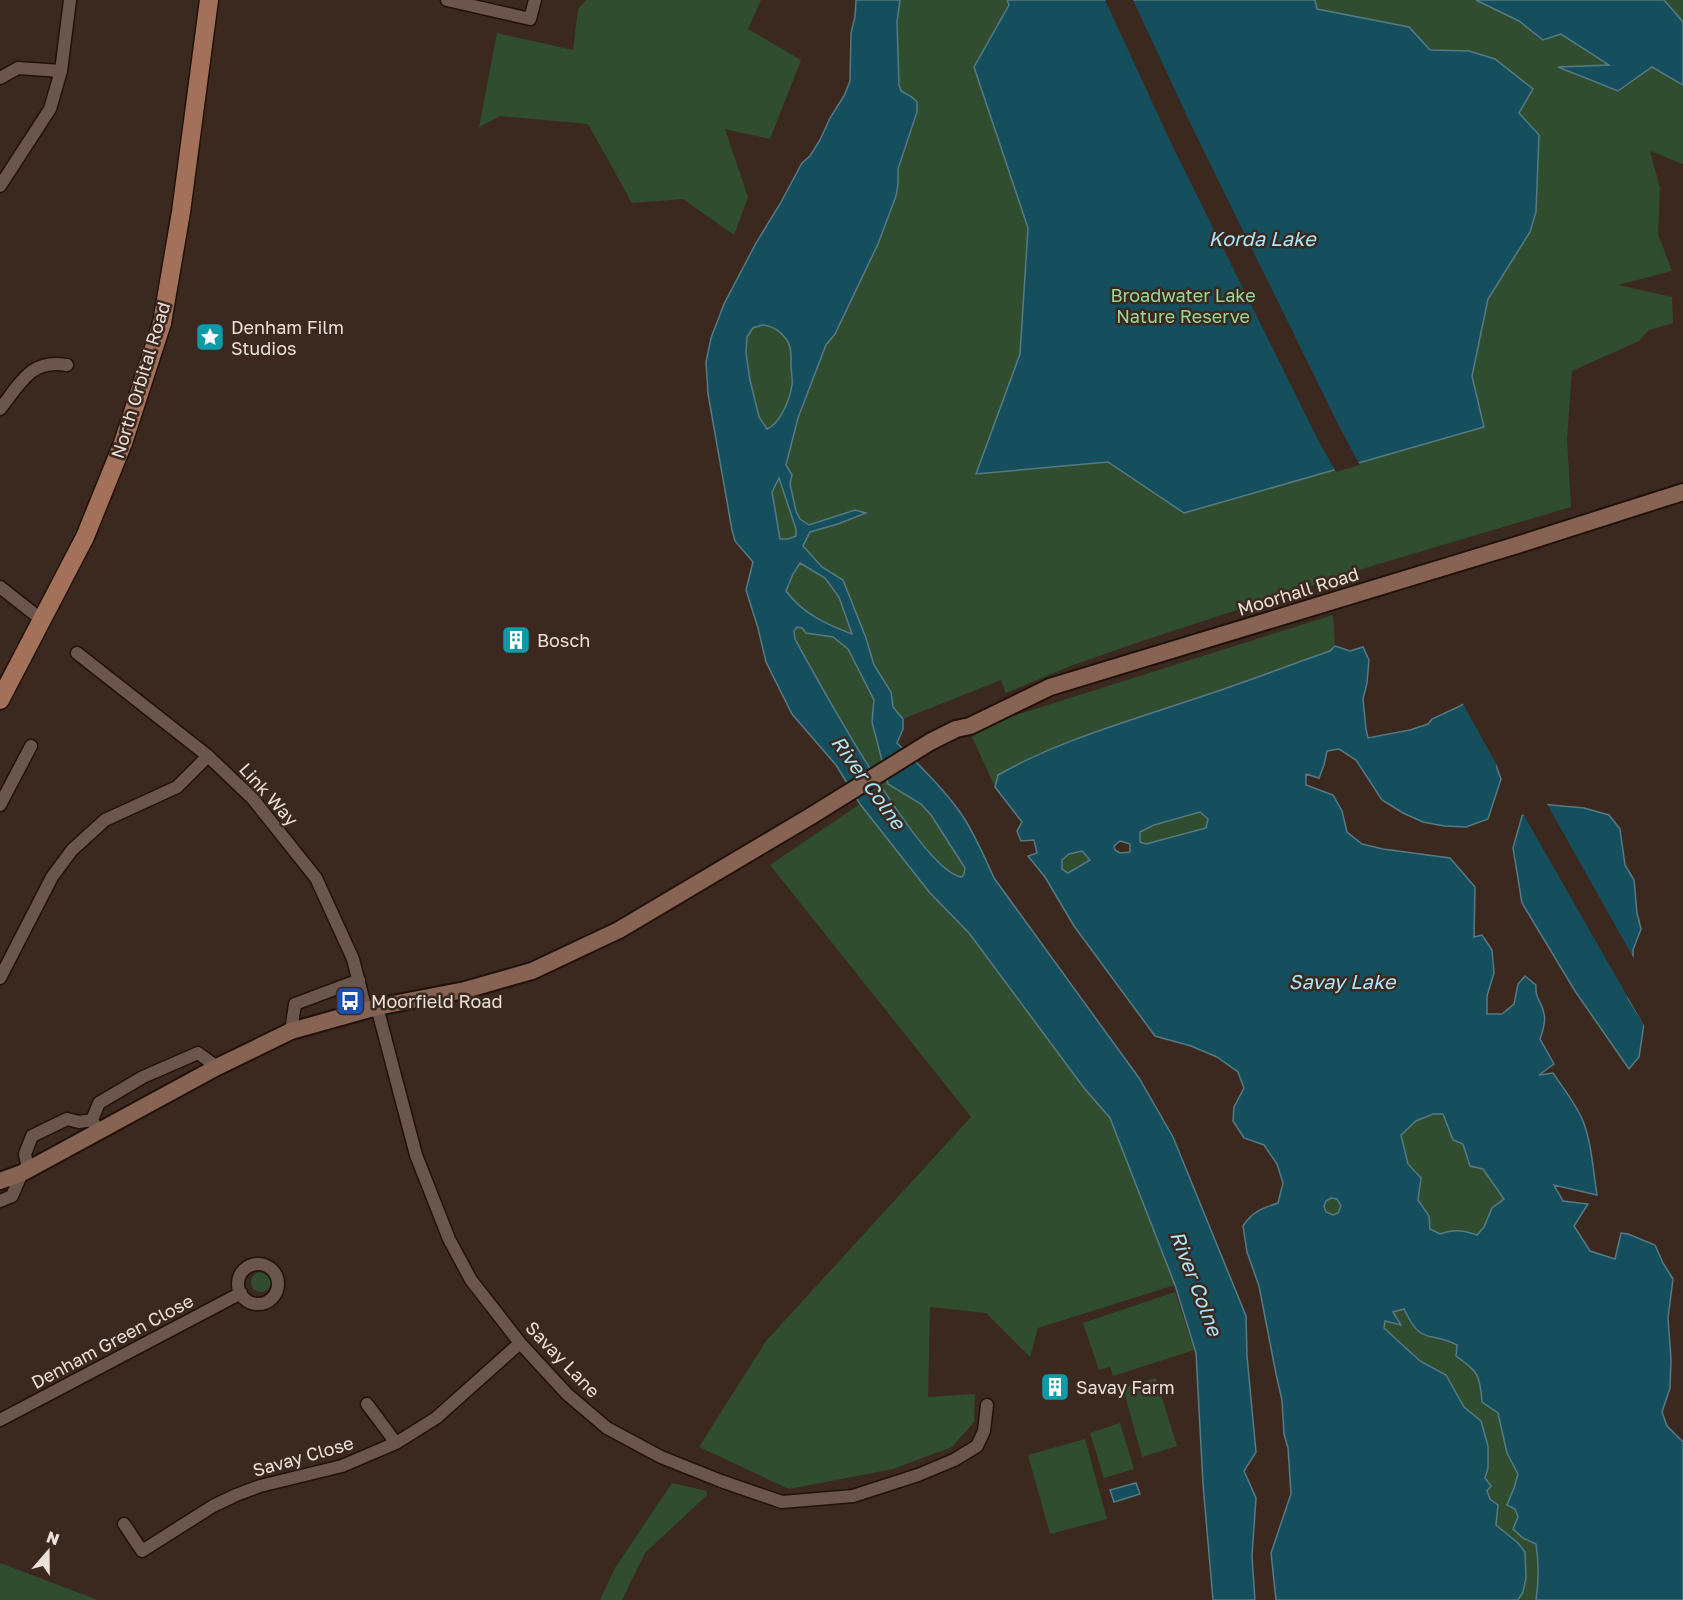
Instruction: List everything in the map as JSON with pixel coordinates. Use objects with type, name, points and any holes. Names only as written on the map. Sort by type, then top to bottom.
[{"type":"main road","name":"North Orbital Road","points":[[0,700],[85,537],[119,453],[162,323],[181,212],[209,0]]},
{"type":"street","points":[[0,186],[50,109],[61,71],[69,0]]},
{"type":"street","points":[[447,0],[530,19],[535,0]]},
{"type":"street","points":[[0,78],[18,68],[61,71]]},
{"type":"street","points":[[0,409],[32,370],[54,362],[68,365]]},
{"type":"street","name":"Moorhall Road","points":[[372,1008],[465,990],[532,971],[618,930],[811,816],[930,742],[956,729],[970,726],[1050,687],[1683,492]]},
{"type":"street","points":[[0,587],[42,620]]},
{"type":"street","name":"Link Way","points":[[77,653],[208,756],[253,799],[316,878],[353,959],[359,980],[372,1008]]},
{"type":"street","points":[[0,805],[31,746]]},
{"type":"street","points":[[0,978],[52,877],[72,850],[105,820],[177,787],[208,756]]},
{"type":"street","points":[[291,1030],[295,1004],[359,980]]},
{"type":"street","points":[[0,1181],[25,1171],[95,1126],[291,1030],[372,1008]]},
{"type":"street","name":"Savay Lane","points":[[372,1008],[416,1155],[449,1239],[471,1280],[520,1343],[567,1394],[608,1428],[661,1457],[782,1502],[853,1496],[954,1460],[977,1446],[984,1431],[987,1405]]},
{"type":"street","points":[[95,1126],[99,1103],[143,1077],[198,1053],[217,1067]]},
{"type":"street","points":[[0,1201],[12,1196],[25,1171],[25,1154],[32,1136],[67,1119],[95,1126]]},
{"type":"street","name":"Denham Green Close","points":[[0,1420],[240,1293]]},
{"type":"street","name":"Savay Close","points":[[124,1524],[142,1551],[213,1506],[236,1495],[260,1486],[342,1466],[396,1443],[436,1418],[520,1343]]},
{"type":"street","points":[[367,1404],[396,1443]]},
{"type":"green space","points":[[586,0],[761,0],[748,29],[801,60],[770,139],[725,129],[748,197],[734,235],[683,199],[632,203],[588,124],[500,116],[479,127],[497,33],[573,50],[578,9]]},
{"type":"green space","name":"Broadwater Lake Nature Reserve","points":[[900,0],[1476,0],[1519,21],[1543,40],[1561,34],[1610,65],[1560,67],[1652,66],[1683,85],[1683,164],[1650,151],[1660,188],[1658,234],[1672,271],[1618,285],[1672,297],[1673,323],[1649,330],[1639,341],[1572,371],[1567,439],[1571,507],[1375,565],[1133,644],[1068,667],[1006,693],[1001,680],[903,719],[893,707],[891,692],[874,665],[843,580],[822,567],[803,546],[810,532],[865,513],[855,510],[809,525],[800,519],[796,511],[790,484],[792,475],[786,465],[798,418],[826,345],[835,334],[878,244],[898,184],[898,169],[912,97],[901,91],[899,85],[897,22]]},
{"type":"green space","points":[[1664,0],[1683,0],[1683,22],[1682,22]]},
{"type":"green space","points":[[762,325],[774,328],[786,338],[791,354],[792,383],[789,397],[780,417],[767,429],[759,417],[746,353],[747,337],[753,328]]},
{"type":"green space","points":[[779,477],[796,529],[796,536],[788,539],[780,539],[772,492]]},
{"type":"green space","points":[[800,563],[825,578],[839,597],[853,634],[808,612],[786,591]]},
{"type":"green space","points":[[1333,615],[1335,646],[1330,651],[1068,742],[998,775],[995,787],[972,737],[984,725]]},
{"type":"green space","points":[[797,627],[802,628],[806,633],[833,637],[848,649],[875,700],[872,722],[896,790],[921,804],[940,825],[965,868],[965,874],[962,877],[944,867],[922,844],[897,810],[847,731],[795,639],[794,631]]},
{"type":"green space","points":[[860,804],[930,893],[969,933],[1084,1088],[1110,1118],[1175,1285],[1038,1328],[1030,1357],[986,1313],[930,1307],[928,1397],[975,1394],[974,1422],[952,1447],[893,1469],[789,1489],[699,1447],[766,1341],[971,1117],[770,865]]},
{"type":"green space","points":[[1200,812],[1208,819],[1207,828],[1146,844],[1139,842],[1140,832],[1154,825]]},
{"type":"green space","points":[[1082,850],[1090,861],[1068,873],[1062,870],[1062,860],[1069,854]]},
{"type":"green space","points":[[1433,1114],[1443,1114],[1453,1140],[1463,1144],[1470,1166],[1483,1169],[1505,1199],[1492,1208],[1484,1227],[1477,1235],[1458,1231],[1440,1234],[1430,1229],[1429,1216],[1418,1200],[1421,1178],[1408,1164],[1401,1135],[1416,1121]]},
{"type":"green space","points":[[1333,1197],[1339,1200],[1342,1206],[1339,1212],[1333,1215],[1327,1212],[1324,1206],[1327,1200]]},
{"type":"green space","points":[[261,1272],[268,1275],[271,1282],[268,1289],[261,1292],[254,1289],[251,1282],[254,1275]]},
{"type":"green space","points":[[1175,1292],[1194,1350],[1113,1376],[1110,1367],[1099,1370],[1083,1323]]},
{"type":"green space","points":[[1404,1309],[1410,1321],[1421,1333],[1457,1345],[1456,1356],[1473,1370],[1479,1379],[1482,1402],[1498,1413],[1507,1453],[1518,1474],[1507,1504],[1515,1509],[1523,1538],[1536,1544],[1538,1586],[1536,1600],[1518,1600],[1523,1592],[1504,1533],[1496,1525],[1498,1505],[1486,1491],[1487,1460],[1481,1421],[1464,1407],[1446,1375],[1420,1361],[1384,1328],[1385,1321],[1401,1324],[1393,1312]]},
{"type":"green space","points":[[1156,1378],[1177,1446],[1142,1457],[1123,1388]]},
{"type":"green space","points":[[1120,1423],[1134,1469],[1104,1478],[1090,1433]]},
{"type":"green space","points":[[1085,1439],[1107,1519],[1050,1534],[1028,1455]]},
{"type":"green space","points":[[672,1483],[707,1491],[707,1495],[645,1553],[622,1600],[600,1600],[615,1568]]},
{"type":"green space","points":[[0,1563],[98,1600],[0,1600]]},
{"type":"water","name":"River Colne","points":[[856,0],[900,0],[897,22],[899,85],[901,91],[917,102],[917,112],[898,169],[896,196],[878,244],[835,334],[826,345],[798,418],[786,465],[792,475],[790,484],[796,511],[800,519],[809,525],[855,510],[866,513],[810,532],[803,546],[822,567],[843,580],[874,665],[891,692],[893,707],[903,719],[903,729],[897,743],[938,785],[960,812],[994,878],[1139,1078],[1173,1137],[1246,1316],[1247,1356],[1256,1452],[1244,1471],[1256,1498],[1252,1556],[1255,1600],[1213,1600],[1203,1484],[1196,1353],[1175,1285],[1110,1118],[1084,1088],[969,933],[930,893],[860,804],[836,765],[792,714],[766,662],[746,590],[753,562],[735,541],[732,530],[708,394],[706,362],[711,338],[724,304],[802,163],[810,156],[844,96],[850,81],[851,33]],"holes":[[[762,325],[777,330],[786,338],[791,351],[792,383],[789,397],[780,417],[767,429],[759,417],[746,353],[747,337],[753,328]],[[779,478],[796,529],[796,536],[780,539],[772,492]],[[800,563],[825,578],[839,597],[852,634],[816,617],[793,599],[786,591]],[[797,627],[802,628],[806,633],[833,637],[848,649],[874,700],[872,722],[888,784],[921,804],[931,815],[965,868],[962,877],[945,868],[898,811],[825,693],[795,639],[794,631]]]},
{"type":"water","name":"Korda Lake","points":[[1007,0],[1315,0],[1317,9],[1409,27],[1430,50],[1469,51],[1495,59],[1533,89],[1519,113],[1539,135],[1536,212],[1530,232],[1488,299],[1472,376],[1484,427],[1184,513],[1108,462],[976,474],[1020,354],[1028,228],[974,67],[1009,5]]},
{"type":"water","points":[[1476,0],[1664,0],[1683,22],[1683,85],[1652,67],[1618,91],[1558,67],[1609,65],[1561,34],[1543,40],[1519,21]]},
{"type":"water","name":"Savay Lake","points":[[1335,646],[1350,651],[1363,647],[1369,660],[1363,699],[1368,738],[1428,724],[1432,719],[1474,697],[1497,743],[1497,768],[1501,779],[1488,819],[1466,827],[1423,822],[1403,813],[1382,800],[1356,760],[1339,749],[1327,751],[1319,778],[1306,774],[1306,785],[1333,795],[1342,811],[1347,832],[1362,844],[1450,858],[1475,887],[1474,937],[1482,935],[1492,950],[1494,973],[1487,996],[1487,1014],[1502,1014],[1514,1004],[1518,984],[1525,976],[1536,985],[1545,1017],[1540,1039],[1554,1064],[1539,1075],[1553,1073],[1577,1108],[1586,1130],[1597,1195],[1554,1185],[1563,1201],[1588,1204],[1574,1226],[1590,1251],[1615,1259],[1621,1233],[1655,1245],[1673,1279],[1668,1318],[1671,1359],[1670,1388],[1662,1412],[1667,1426],[1683,1442],[1683,1600],[1536,1600],[1538,1558],[1536,1544],[1523,1538],[1513,1529],[1518,1517],[1515,1509],[1507,1505],[1518,1474],[1507,1453],[1498,1413],[1482,1402],[1479,1379],[1469,1366],[1456,1356],[1457,1345],[1421,1333],[1410,1321],[1404,1309],[1393,1312],[1401,1325],[1385,1321],[1384,1328],[1420,1361],[1446,1375],[1464,1407],[1481,1421],[1488,1446],[1488,1468],[1485,1478],[1491,1486],[1487,1491],[1490,1499],[1498,1505],[1496,1525],[1518,1543],[1525,1552],[1526,1578],[1523,1592],[1518,1600],[1276,1600],[1271,1553],[1291,1494],[1288,1448],[1284,1434],[1282,1400],[1259,1286],[1247,1252],[1243,1226],[1258,1211],[1278,1203],[1283,1183],[1277,1164],[1264,1145],[1244,1138],[1233,1121],[1234,1107],[1244,1088],[1238,1072],[1217,1057],[1191,1046],[1155,1036],[1074,926],[1045,877],[1028,856],[1037,853],[1034,840],[1021,841],[1017,831],[1022,822],[995,787],[998,775],[1068,742],[1330,651]],"holes":[[[1200,812],[1208,819],[1206,828],[1146,844],[1140,842],[1140,832],[1154,825]],[[1120,841],[1130,844],[1130,852],[1120,853],[1115,850],[1114,846]],[[1082,851],[1090,860],[1068,873],[1062,869],[1062,860],[1069,854]],[[1433,1114],[1443,1114],[1453,1140],[1463,1144],[1470,1166],[1483,1169],[1504,1199],[1492,1208],[1484,1227],[1477,1235],[1458,1231],[1440,1234],[1430,1229],[1429,1216],[1418,1200],[1421,1178],[1408,1164],[1401,1135],[1416,1121]],[[1331,1198],[1337,1199],[1341,1206],[1338,1213],[1333,1215],[1326,1212],[1324,1206]]]},
{"type":"water","points":[[1540,804],[1584,808],[1609,815],[1620,829],[1625,865],[1634,880],[1641,929],[1633,950],[1633,959],[1640,974],[1628,998],[1644,1024],[1639,1057],[1629,1069],[1575,991],[1522,903],[1513,848],[1522,816]]},
{"type":"water","points":[[1136,1483],[1140,1494],[1114,1502],[1110,1490]]},
{"type":"pier","points":[[1105,0],[1133,0],[1195,133],[1360,465],[1336,472],[1318,440],[1171,143]]},
{"type":"pier","points":[[1473,694],[1491,706],[1500,743],[1500,768],[1504,778],[1462,702]]},
{"type":"pier","points":[[1539,801],[1546,802],[1642,973],[1631,998],[1646,1023],[1646,1029],[1522,812]]},
{"type":"place","name":"Denham Film Studios","points":[[210,337]]},
{"type":"place","name":"Bosch","points":[[516,640]]},
{"type":"place","name":"Moorfield Road","points":[[350,1001]]},
{"type":"place","name":"Savay Farm","points":[[1055,1387]]}]
